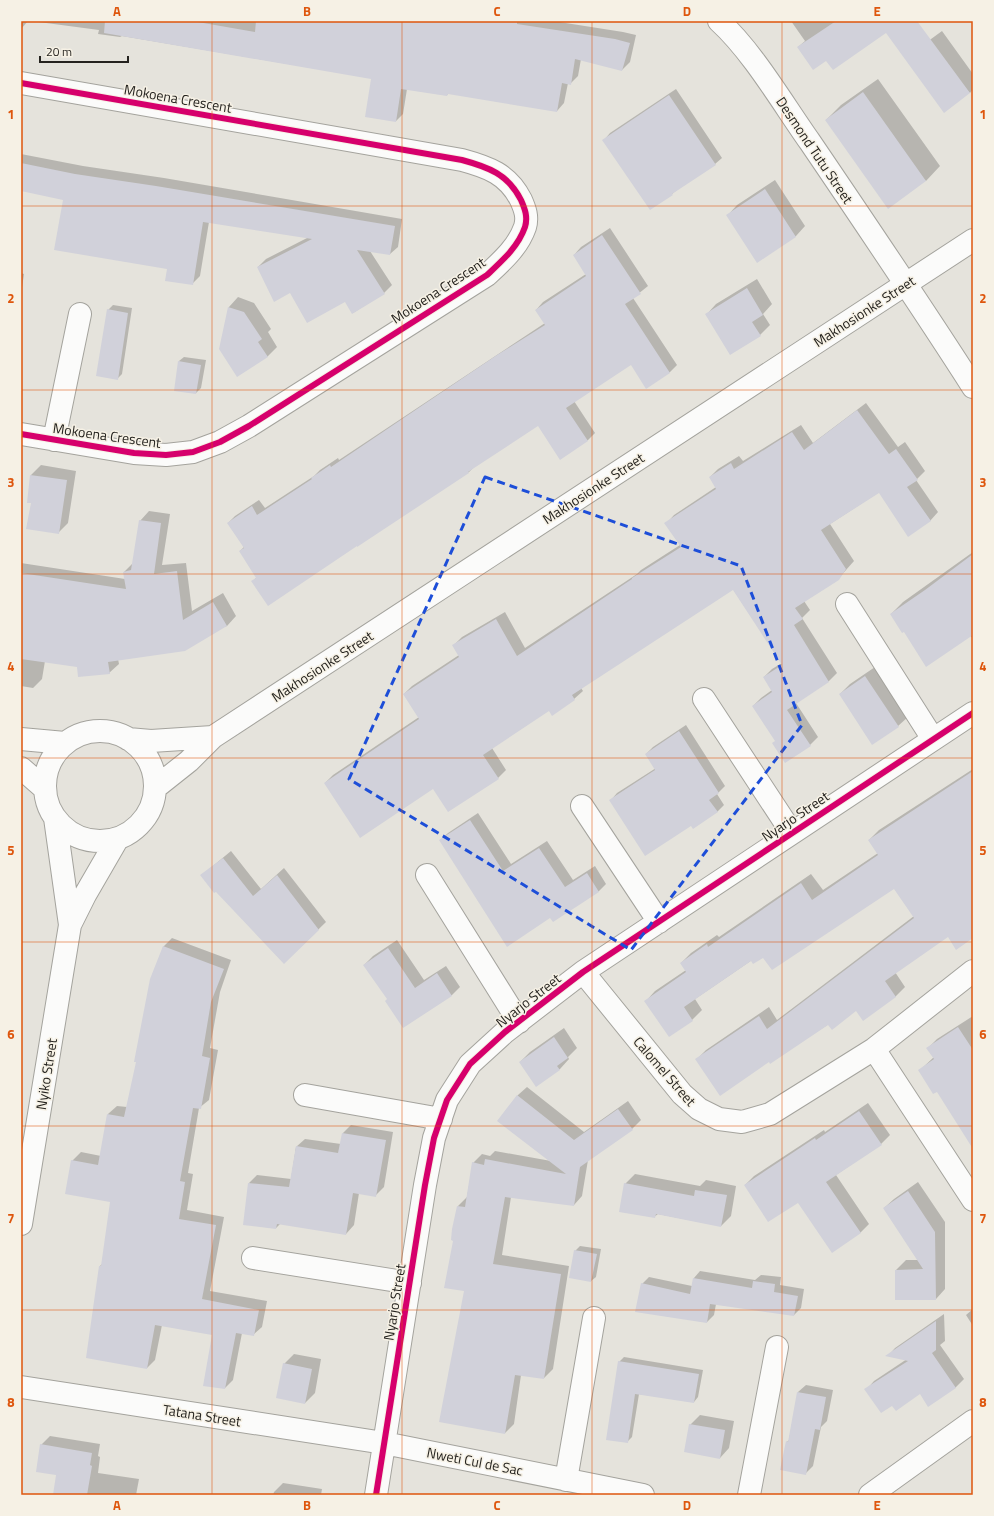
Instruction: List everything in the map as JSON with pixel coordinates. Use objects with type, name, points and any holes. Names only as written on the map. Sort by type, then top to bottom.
[{"type":"street","name":"Desmond Tutu Street","points":[[719,21],[729,30],[759,68],[906,283],[973,387]]},
{"type":"street","name":"Mokoena Crescent","points":[[21,83],[462,160],[484,166],[503,176],[517,192],[526,211],[525,226],[517,243],[503,261],[487,275],[248,426],[220,442],[193,452],[166,455],[134,453],[21,434]]},
{"type":"street","name":"Makhosionke Street","points":[[155,788],[189,761],[213,737],[973,240]]},
{"type":"street","name":"Mokoena Crescent","points":[[54,440],[80,314]]},
{"type":"street","points":[[848,604],[933,739]]},
{"type":"street","name":"Nyarjo Street","points":[[704,699],[792,833]]},
{"type":"street","name":"Nyarjo Street","points":[[376,1495],[434,1138],[448,1100],[470,1064],[519,1022],[583,972],[973,712]]},
{"type":"street","points":[[90,732],[96,732],[116,734],[128,739],[139,748],[148,760],[153,773],[155,788],[153,801],[148,813],[140,824],[130,832],[118,838],[104,841],[90,841],[76,836],[65,829],[55,818],[48,804],[45,789],[46,776],[50,764],[57,752],[65,743],[77,736],[90,732]]},
{"type":"street","name":"Makhosionke Street","points":[[128,739],[151,741],[213,737]]},
{"type":"street","points":[[21,739],[65,743]]},
{"type":"street","points":[[21,768],[45,789]]},
{"type":"street","points":[[582,806],[659,922]]},
{"type":"street","name":"Nyiko Street","points":[[55,818],[70,925]]},
{"type":"street","name":"Nyiko Street","points":[[21,1224],[70,925],[85,895],[118,838]]},
{"type":"street","name":"Nyarjo Street","points":[[427,875],[519,1022]]},
{"type":"street","name":"Calomel Street","points":[[583,972],[682,1094],[699,1109],[719,1119],[742,1122],[770,1114],[874,1048],[973,971]]},
{"type":"street","points":[[874,1048],[973,1200]]},
{"type":"street","points":[[306,1095],[441,1119]]},
{"type":"street","name":"Nyarjo Street","points":[[254,1258],[410,1283]]},
{"type":"street","points":[[566,1480],[594,1318]]},
{"type":"street","points":[[749,1495],[777,1347]]},
{"type":"street","name":"Tatana Street","points":[[21,1387],[384,1443]]},
{"type":"street","points":[[870,1495],[973,1421]]},
{"type":"street","name":"Nweti Cul de Sac","points":[[384,1443],[643,1495]]},
{"type":"highlighted area","points":[[485,477],[741,566],[802,725],[631,950],[349,779]]},
{"type":"building","points":[[105,21],[192,21],[255,32],[256,21],[517,21],[517,24],[615,39],[630,43],[622,71],[575,59],[571,85],[562,83],[557,112],[448,94],[447,96],[401,89],[396,122],[365,117],[371,79],[104,33]]},
{"type":"building","points":[[836,21],[917,21],[970,93],[944,113],[886,33],[833,70],[826,61],[813,70],[797,47]]},
{"type":"building","points":[[863,92],[926,181],[888,209],[825,120]]},
{"type":"building","points":[[669,95],[716,165],[650,210],[602,140]]},
{"type":"building","points":[[21,163],[75,174],[395,226],[390,255],[357,250],[385,294],[352,314],[345,302],[307,323],[290,293],[274,302],[257,267],[312,239],[203,222],[193,285],[165,281],[167,269],[54,250],[63,200],[21,191]]},
{"type":"building","points":[[765,189],[796,237],[757,263],[726,215]]},
{"type":"building","points":[[602,235],[641,294],[625,304],[670,373],[646,389],[631,365],[566,408],[588,441],[560,460],[538,426],[268,606],[251,581],[256,578],[239,551],[244,548],[227,523],[252,506],[257,515],[312,479],[311,478],[330,465],[331,467],[497,355],[545,325],[535,310],[586,276],[573,255]]},
{"type":"building","points":[[747,288],[763,315],[752,322],[761,336],[730,355],[705,314]]},
{"type":"building","points":[[228,307],[244,312],[262,339],[258,342],[268,357],[237,377],[219,349]]},
{"type":"building","points":[[107,309],[128,313],[118,380],[96,376]]},
{"type":"building","points":[[178,361],[201,365],[196,394],[174,391]]},
{"type":"building","points":[[857,410],[889,454],[896,449],[918,480],[907,487],[931,521],[908,537],[879,493],[821,530],[846,569],[839,580],[795,608],[803,619],[794,625],[829,682],[787,710],[811,746],[785,763],[772,743],[775,741],[752,706],[772,692],[763,677],[782,665],[733,590],[572,695],[575,700],[552,716],[549,711],[483,755],[499,779],[448,812],[433,789],[360,838],[324,783],[419,719],[403,694],[459,657],[452,645],[496,619],[517,656],[632,578],[681,547],[664,523],[716,489],[709,477],[731,463],[734,469],[792,432],[804,450]]},
{"type":"building","points":[[30,475],[67,480],[59,534],[26,529],[31,503],[27,503]]},
{"type":"building","points":[[139,520],[161,523],[154,574],[177,571],[183,620],[213,602],[227,626],[185,651],[108,662],[110,674],[78,677],[77,667],[21,659],[21,573],[126,589],[123,572],[131,570]]},
{"type":"building","points":[[973,554],[973,635],[926,667],[904,632],[902,633],[890,614]]},
{"type":"building","points":[[865,676],[899,727],[872,745],[839,694]]},
{"type":"building","points":[[679,731],[719,793],[709,800],[718,812],[693,829],[691,826],[645,856],[609,800],[655,770],[645,754]]},
{"type":"building","points":[[973,771],[973,938],[956,950],[948,937],[885,981],[896,997],[863,1021],[856,1011],[832,1030],[828,1025],[770,1064],[769,1062],[720,1096],[695,1059],[759,1016],[767,1029],[914,918],[894,889],[772,970],[763,958],[753,964],[751,961],[684,1007],[693,1021],[669,1037],[644,1001],[686,972],[680,963],[707,944],[708,947],[801,883],[812,900],[878,855],[868,840]]},
{"type":"building","points":[[470,820],[503,871],[539,848],[565,887],[587,873],[599,892],[553,922],[550,918],[507,947],[439,840]]},
{"type":"building","points":[[223,858],[253,896],[277,875],[319,930],[284,964],[216,892],[214,893],[200,875]]},
{"type":"building","points":[[163,946],[224,969],[211,1002],[202,1056],[210,1058],[201,1109],[193,1108],[180,1181],[185,1182],[179,1219],[216,1225],[202,1299],[259,1310],[254,1336],[236,1333],[225,1389],[203,1386],[212,1335],[155,1325],[147,1369],[86,1358],[110,1202],[65,1194],[71,1160],[98,1165],[107,1114],[124,1117],[136,1062],[134,1062],[150,979]]},
{"type":"building","points":[[388,948],[415,988],[437,973],[452,996],[403,1028],[385,1001],[387,999],[363,965]]},
{"type":"building","points":[[958,1027],[973,1050],[973,1149],[937,1092],[933,1094],[918,1070],[934,1059],[926,1048]]},
{"type":"building","points":[[554,1037],[568,1058],[557,1066],[560,1070],[536,1087],[519,1062]]},
{"type":"building","points":[[517,1095],[574,1140],[618,1109],[633,1130],[580,1167],[574,1206],[505,1197],[493,1264],[561,1274],[544,1379],[515,1375],[505,1434],[439,1422],[464,1291],[444,1288],[453,1241],[451,1240],[452,1229],[457,1206],[465,1207],[472,1162],[484,1165],[485,1159],[566,1174],[497,1121]]},
{"type":"building","points":[[859,1111],[882,1145],[826,1182],[861,1233],[832,1253],[798,1203],[768,1222],[744,1185]]},
{"type":"building","points":[[342,1133],[386,1140],[376,1197],[353,1193],[346,1235],[277,1224],[276,1229],[243,1225],[248,1183],[289,1187],[296,1146],[338,1153]]},
{"type":"building","points":[[624,1183],[694,1196],[695,1190],[727,1195],[721,1227],[656,1214],[655,1218],[619,1212]]},
{"type":"building","points":[[908,1191],[935,1232],[936,1300],[895,1300],[895,1270],[923,1269],[883,1208]]},
{"type":"building","points":[[574,1250],[597,1254],[591,1282],[569,1278]]},
{"type":"building","points":[[693,1278],[752,1288],[753,1281],[775,1284],[774,1292],[798,1296],[794,1316],[710,1304],[707,1323],[635,1312],[641,1283],[690,1294]]},
{"type":"building","points":[[936,1321],[936,1350],[932,1353],[956,1388],[928,1407],[920,1394],[896,1411],[892,1406],[881,1413],[864,1389],[908,1361],[885,1356]]},
{"type":"building","points":[[618,1361],[699,1374],[694,1403],[635,1394],[628,1443],[606,1440]]},
{"type":"building","points":[[283,1363],[312,1369],[305,1404],[276,1398]]},
{"type":"building","points":[[797,1392],[826,1397],[820,1430],[815,1429],[806,1475],[780,1470],[786,1441],[788,1442]]},
{"type":"building","points":[[689,1424],[725,1430],[720,1459],[684,1452]]},
{"type":"building","points":[[40,1444],[92,1453],[90,1465],[92,1466],[87,1495],[53,1495],[56,1475],[36,1472]]},
{"type":"cycle path","points":[[21,83],[462,160],[489,169],[510,184],[521,200],[526,216],[525,227],[518,241],[504,259],[487,275],[249,426],[220,442],[193,452],[166,455],[134,453],[21,434]]},
{"type":"cycle path","points":[[376,1495],[425,1185],[434,1138],[447,1100],[470,1064],[505,1032],[583,972],[973,713]]}]
